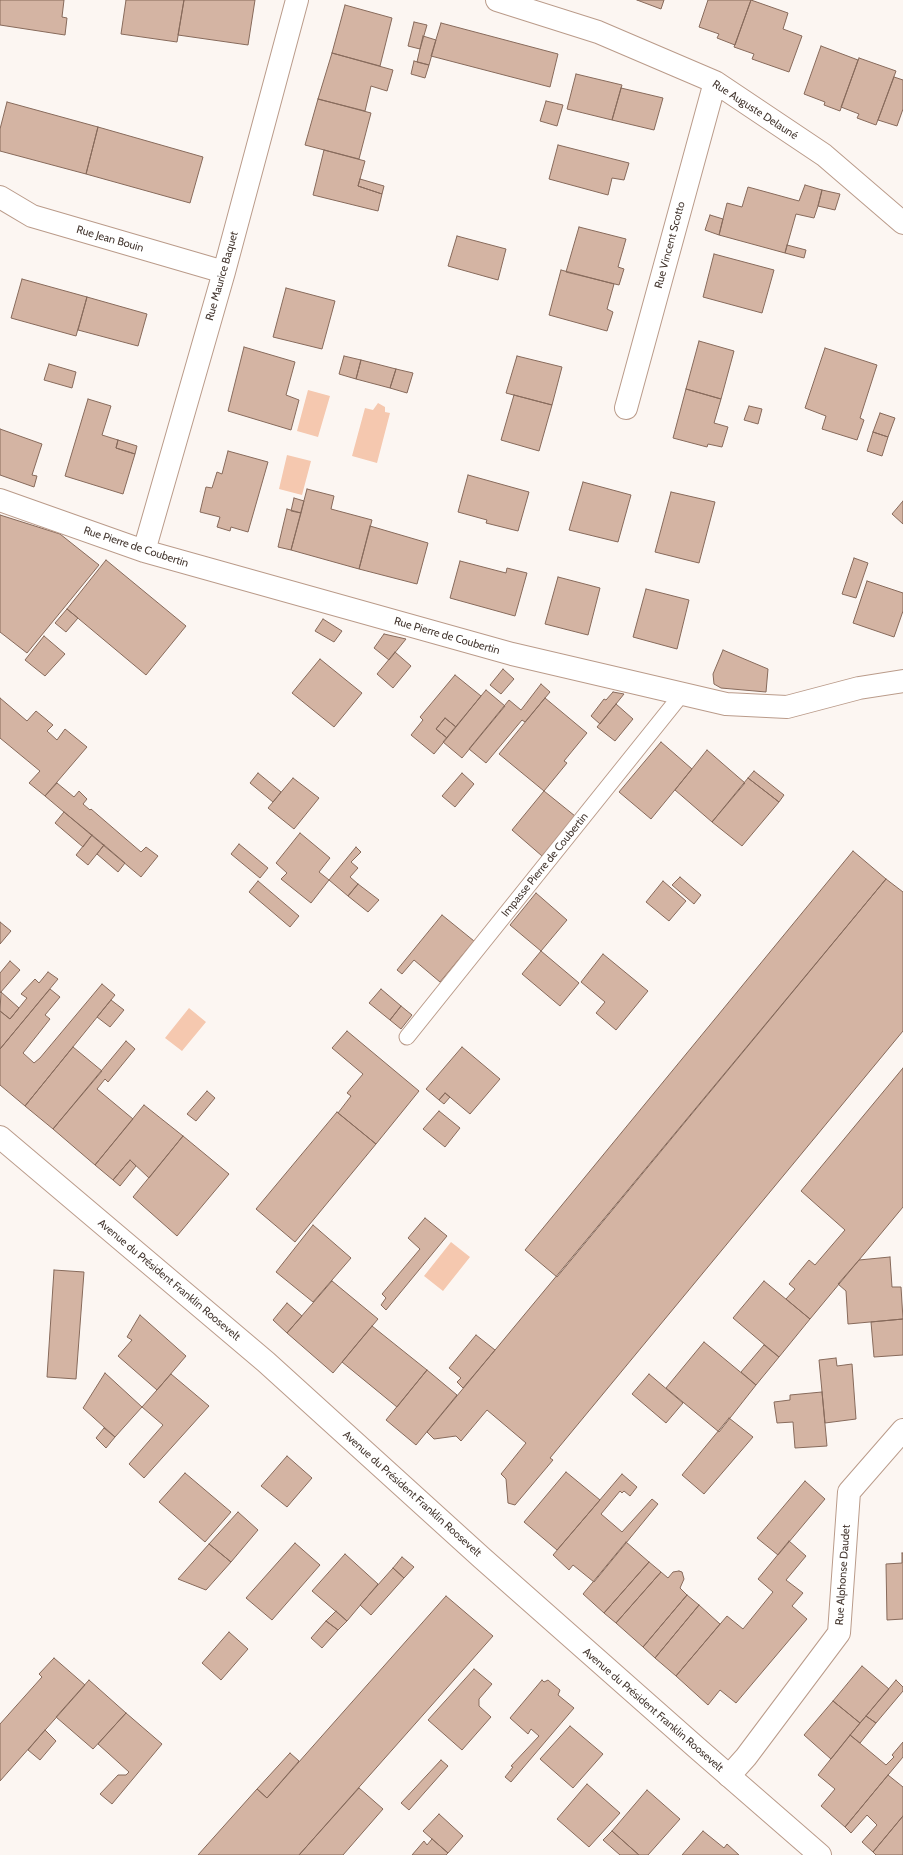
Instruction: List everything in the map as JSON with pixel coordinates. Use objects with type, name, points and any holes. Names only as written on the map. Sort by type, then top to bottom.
[{"type":"street","name":"Rue Maurice Baquet","points":[[144,551],[224,272],[297,0]]},
{"type":"street","name":"Rue Auguste Delauné","points":[[497,0],[598,32],[715,82],[824,155],[903,222]]},
{"type":"street","name":"Rue Vincent Scotto","points":[[626,408],[715,82]]},
{"type":"street","name":"Rue Jean Bouin","points":[[0,197],[32,216],[224,272]]},
{"type":"street","name":"Rue Pierre de Coubertin","points":[[0,500],[144,551],[512,654],[726,704],[787,707],[859,688],[903,681]]},
{"type":"street","name":"Avenue du Président Franklin Roosevelt","points":[[0,1137],[266,1362],[482,1558],[728,1776],[820,1855]]},
{"type":"street","name":"Rue Alphonse Daudet","points":[[728,1776],[746,1757],[839,1633],[849,1492],[903,1430]]},
{"type":"lane","name":"Impasse Pierre de Coubertin","points":[[407,1037],[682,694]]},
{"type":"shaded area","points":[[308,390],[330,396],[318,437],[297,431]]},
{"type":"shaded area","points":[[378,403],[385,407],[385,412],[390,413],[377,463],[352,456],[365,408],[373,410]]},
{"type":"shaded area","points":[[287,455],[311,461],[302,495],[279,489]]},
{"type":"shaded area","points":[[189,1008],[206,1022],[182,1051],[165,1038]]},
{"type":"shaded area","points":[[451,1242],[470,1257],[443,1291],[424,1276]]},
{"type":"building","points":[[0,0],[64,0],[62,17],[67,18],[65,35],[0,25]]},
{"type":"building","points":[[126,0],[184,0],[177,42],[121,34]]},
{"type":"building","points":[[184,0],[255,0],[248,45],[178,35]]},
{"type":"building","points":[[637,0],[664,0],[661,9]]},
{"type":"building","points":[[708,0],[751,0],[735,45],[717,38],[719,34],[699,27]]},
{"type":"building","points":[[751,0],[788,13],[783,29],[802,36],[789,72],[752,59],[754,54],[734,47]]},
{"type":"building","points":[[345,5],[392,18],[380,66],[332,53]]},
{"type":"building","points":[[414,22],[427,25],[420,49],[408,46]]},
{"type":"building","points":[[441,23],[558,54],[550,87],[431,56]]},
{"type":"building","points":[[423,36],[436,40],[429,65],[417,62]]},
{"type":"building","points":[[821,46],[858,60],[840,111],[824,105],[825,102],[804,94]]},
{"type":"building","points":[[332,53],[393,70],[387,91],[371,86],[365,111],[318,99]]},
{"type":"building","points":[[859,58],[896,71],[876,125],[857,118],[859,114],[841,107]]},
{"type":"building","points":[[414,61],[429,65],[425,78],[411,74]]},
{"type":"building","points":[[576,74],[622,85],[612,120],[567,109]]},
{"type":"building","points":[[894,77],[903,80],[903,109],[897,126],[878,120]]},
{"type":"building","points":[[621,88],[663,98],[654,130],[612,120]]},
{"type":"building","points":[[318,99],[371,113],[359,159],[305,145]]},
{"type":"building","points":[[546,101],[563,105],[557,126],[540,121]]},
{"type":"building","points":[[7,102],[98,127],[86,174],[0,151],[0,129]]},
{"type":"building","points":[[98,127],[203,157],[190,203],[86,174]]},
{"type":"building","points":[[558,145],[629,163],[624,180],[612,178],[608,195],[549,179]]},
{"type":"building","points":[[324,150],[365,161],[358,186],[382,194],[378,211],[313,195]]},
{"type":"building","points":[[360,179],[384,186],[382,194],[358,186]]},
{"type":"building","points":[[805,185],[822,190],[818,206],[814,218],[796,214],[785,253],[719,235],[727,203],[742,207],[748,187],[799,201]]},
{"type":"building","points":[[822,190],[840,194],[835,210],[818,206]]},
{"type":"building","points":[[710,215],[723,219],[719,235],[705,230]]},
{"type":"building","points":[[579,227],[626,239],[618,267],[624,269],[619,285],[566,272]]},
{"type":"building","points":[[457,236],[506,249],[498,280],[448,266]]},
{"type":"building","points":[[787,245],[806,250],[804,258],[785,253]]},
{"type":"building","points":[[714,254],[774,270],[762,313],[703,297]]},
{"type":"building","points":[[561,270],[614,284],[607,309],[613,312],[607,331],[549,315]]},
{"type":"building","points":[[22,279],[87,297],[76,336],[11,318]]},
{"type":"building","points":[[286,288],[335,301],[322,349],[273,337]]},
{"type":"building","points":[[87,297],[147,314],[138,346],[78,330]]},
{"type":"building","points":[[699,341],[734,351],[721,399],[686,389]]},
{"type":"building","points":[[244,347],[295,362],[286,395],[299,400],[291,430],[228,411]]},
{"type":"building","points":[[825,348],[877,365],[860,418],[864,420],[857,440],[822,429],[826,416],[805,408]]},
{"type":"building","points":[[344,356],[361,360],[356,379],[339,374]]},
{"type":"building","points":[[517,356],[562,367],[552,405],[506,393]]},
{"type":"building","points":[[361,360],[396,369],[390,388],[356,379]]},
{"type":"building","points":[[49,364],[76,372],[72,388],[44,380]]},
{"type":"building","points":[[396,369],[413,373],[407,393],[390,388]]},
{"type":"building","points":[[686,389],[721,399],[714,423],[728,427],[722,447],[708,444],[707,447],[673,438]]},
{"type":"building","points":[[514,395],[552,405],[539,451],[501,440]]},
{"type":"building","points":[[88,399],[111,406],[102,435],[118,440],[116,448],[135,454],[123,494],[65,476]]},
{"type":"building","points":[[749,406],[762,409],[758,424],[744,420]]},
{"type":"building","points":[[880,413],[895,418],[888,437],[873,432]]},
{"type":"building","points":[[0,429],[42,444],[32,475],[37,476],[34,487],[0,475]]},
{"type":"building","points":[[873,432],[888,437],[882,456],[867,451]]},
{"type":"building","points":[[118,440],[137,446],[135,454],[116,448]]},
{"type":"building","points":[[228,451],[268,462],[248,532],[231,527],[230,531],[217,527],[220,517],[200,512],[206,487],[212,488],[217,472],[222,474]]},
{"type":"building","points":[[468,475],[529,492],[518,531],[486,523],[487,520],[458,512]]},
{"type":"building","points":[[583,482],[631,495],[618,542],[569,530]]},
{"type":"building","points":[[307,489],[334,496],[331,509],[372,520],[359,569],[291,550]]},
{"type":"building","points":[[671,492],[715,502],[699,563],[655,552]]},
{"type":"building","points":[[294,498],[304,501],[301,513],[291,511]]},
{"type":"building","points":[[903,501],[903,524],[892,514]]},
{"type":"building","points":[[287,509],[301,513],[291,550],[278,547]]},
{"type":"building","points":[[0,515],[60,534],[99,565],[27,653],[0,632]]},
{"type":"building","points":[[370,526],[428,543],[417,584],[359,569]]},
{"type":"building","points":[[854,558],[868,563],[856,598],[842,594]]},
{"type":"building","points":[[106,560],[186,626],[146,675],[67,609]]},
{"type":"building","points":[[460,561],[506,573],[507,568],[527,573],[515,616],[450,598]]},
{"type":"building","points":[[558,577],[600,588],[588,635],[545,624]]},
{"type":"building","points":[[867,581],[903,593],[903,611],[894,637],[853,623]]},
{"type":"building","points":[[646,589],[689,600],[677,649],[633,637]]},
{"type":"building","points":[[67,609],[78,618],[66,632],[55,623]]},
{"type":"building","points":[[323,619],[342,631],[334,642],[315,631]]},
{"type":"building","points":[[384,634],[406,639],[389,660],[374,648]]},
{"type":"building","points":[[44,636],[65,654],[45,676],[25,660]]},
{"type":"building","points":[[723,650],[768,669],[766,692],[721,688],[714,684],[713,674]]},
{"type":"building","points":[[395,652],[411,666],[393,688],[377,674]]},
{"type":"building","points":[[320,659],[362,693],[334,727],[292,693]]},
{"type":"building","points":[[503,669],[514,679],[501,694],[490,685]]},
{"type":"building","points":[[455,675],[481,696],[456,727],[445,718],[436,729],[447,738],[434,754],[411,735],[423,720],[420,717]]},
{"type":"building","points":[[541,684],[550,692],[525,722],[522,720],[486,763],[469,749],[509,700],[521,710]]},
{"type":"building","points":[[486,690],[505,706],[462,758],[443,742]]},
{"type":"building","points":[[613,692],[624,694],[600,724],[591,716],[604,699],[606,700]]},
{"type":"building","points":[[0,698],[27,721],[36,711],[53,725],[47,731],[57,740],[65,729],[87,747],[45,796],[29,783],[40,771],[0,738]]},
{"type":"building","points":[[545,698],[587,733],[564,761],[567,763],[544,791],[499,754]]},
{"type":"building","points":[[616,704],[633,719],[615,741],[597,727]]},
{"type":"building","points":[[445,718],[456,727],[447,738],[436,729]]},
{"type":"building","points":[[661,742],[692,769],[651,819],[619,792]]},
{"type":"building","points":[[707,750],[745,783],[712,822],[675,790]]},
{"type":"building","points":[[754,771],[784,795],[779,802],[748,778]]},
{"type":"building","points":[[258,773],[281,792],[273,802],[250,783]]},
{"type":"building","points":[[462,773],[474,784],[455,807],[442,796]]},
{"type":"building","points":[[293,778],[319,798],[294,829],[268,808]]},
{"type":"building","points":[[748,778],[779,802],[742,846],[712,822]]},
{"type":"building","points":[[57,783],[74,797],[79,791],[87,799],[83,804],[90,810],[91,809],[141,852],[146,847],[158,856],[141,877],[45,796]]},
{"type":"building","points":[[544,791],[575,816],[542,856],[512,830]]},
{"type":"building","points":[[64,812],[92,835],[83,847],[55,823]]},
{"type":"building","points":[[300,833],[330,858],[319,872],[329,880],[311,903],[281,879],[287,873],[276,863]]},
{"type":"building","points":[[92,835],[104,845],[88,865],[76,855]]},
{"type":"building","points":[[239,844],[268,868],[260,878],[231,854]]},
{"type":"building","points":[[104,845],[125,863],[118,872],[97,854]]},
{"type":"building","points":[[356,847],[361,852],[351,862],[358,868],[350,877],[358,884],[348,896],[329,880]]},
{"type":"building","points":[[853,851],[886,879],[557,1277],[525,1250]]},
{"type":"building","points":[[680,877],[701,895],[694,904],[672,885]]},
{"type":"building","points":[[886,879],[903,892],[903,1031],[550,1458],[553,1460],[515,1505],[508,1503],[506,1479],[501,1474],[526,1443],[487,1410],[461,1441],[456,1436],[434,1439],[427,1432]]},
{"type":"building","points":[[258,881],[299,916],[290,927],[249,892]]},
{"type":"building","points":[[663,881],[686,901],[669,921],[646,902]]},
{"type":"building","points":[[358,884],[379,900],[368,912],[348,896]]},
{"type":"building","points":[[536,893],[567,920],[541,951],[510,925]]},
{"type":"building","points":[[442,915],[474,941],[440,982],[414,960],[402,974],[397,970]]},
{"type":"building","points":[[0,922],[11,931],[0,944]]},
{"type":"building","points":[[541,951],[579,983],[560,1006],[522,974]]},
{"type":"building","points":[[603,954],[648,991],[616,1030],[596,1013],[605,1002],[581,982]]},
{"type":"building","points":[[10,961],[20,970],[0,993],[0,973]]},
{"type":"building","points":[[48,972],[58,979],[0,1049],[0,1011],[10,1019],[27,998],[21,994],[35,979],[39,983]]},
{"type":"building","points":[[102,984],[115,995],[25,1106],[0,1085],[0,1049],[50,989],[60,997],[45,1015],[50,1019],[23,1053],[34,1063],[40,1058]]},
{"type":"building","points":[[381,989],[401,1006],[390,1020],[369,1003]]},
{"type":"building","points":[[1,992],[19,1008],[10,1019],[0,1011]]},
{"type":"building","points":[[111,1000],[124,1010],[110,1027],[97,1017]]},
{"type":"building","points":[[401,1006],[412,1015],[401,1029],[390,1020]]},
{"type":"building","points":[[347,1031],[419,1091],[376,1144],[338,1113],[351,1096],[347,1093],[363,1074],[332,1048]]},
{"type":"building","points":[[126,1041],[135,1049],[108,1082],[105,1079],[97,1089],[133,1119],[95,1165],[53,1129]]},
{"type":"building","points":[[73,1047],[102,1071],[53,1129],[25,1106]]},
{"type":"building","points":[[462,1047],[500,1079],[470,1114],[445,1093],[439,1100],[426,1089]]},
{"type":"building","points":[[903,1068],[903,1207],[810,1319],[786,1299],[795,1289],[789,1284],[809,1260],[815,1265],[845,1230],[801,1191]]},
{"type":"building","points":[[207,1091],[215,1098],[196,1121],[187,1114]]},
{"type":"building","points":[[445,1093],[450,1097],[444,1104],[439,1100]]},
{"type":"building","points":[[144,1105],[183,1136],[149,1178],[130,1160],[113,1180],[95,1165]]},
{"type":"building","points":[[439,1111],[460,1128],[445,1147],[423,1129]]},
{"type":"building","points":[[337,1112],[376,1144],[295,1242],[256,1209]]},
{"type":"building","points":[[183,1136],[229,1174],[177,1236],[133,1197]]},
{"type":"building","points":[[130,1160],[136,1166],[120,1186],[113,1180]]},
{"type":"building","points":[[425,1218],[447,1236],[386,1310],[381,1305],[386,1298],[382,1294],[420,1249],[408,1238]]},
{"type":"building","points":[[313,1225],[351,1258],[313,1302],[276,1272]]},
{"type":"building","points":[[890,1257],[892,1287],[901,1287],[903,1319],[848,1324],[846,1291],[838,1284],[859,1260]]},
{"type":"building","points":[[54,1270],[84,1272],[76,1379],[47,1377]]},
{"type":"building","points":[[332,1281],[378,1319],[333,1373],[287,1333]]},
{"type":"building","points":[[764,1281],[810,1319],[779,1357],[733,1318]]},
{"type":"building","points":[[287,1303],[302,1316],[287,1333],[273,1320]]},
{"type":"building","points":[[140,1315],[186,1356],[157,1390],[118,1356],[132,1340],[127,1337]]},
{"type":"building","points":[[903,1319],[903,1355],[874,1357],[871,1322]]},
{"type":"building","points":[[372,1326],[427,1370],[397,1407],[342,1362]]},
{"type":"building","points":[[476,1335],[495,1350],[463,1388],[457,1382],[461,1378],[449,1368]]},
{"type":"building","points":[[704,1342],[756,1385],[719,1432],[666,1388]]},
{"type":"building","points":[[764,1345],[779,1357],[756,1385],[741,1372]]},
{"type":"building","points":[[836,1358],[837,1366],[852,1364],[856,1419],[825,1423],[819,1360]]},
{"type":"building","points":[[427,1370],[457,1395],[416,1445],[386,1420]]},
{"type":"building","points":[[105,1373],[142,1407],[115,1437],[83,1408]]},
{"type":"building","points":[[171,1374],[209,1406],[144,1478],[129,1464],[163,1425],[142,1407]]},
{"type":"building","points":[[649,1374],[683,1403],[666,1423],[632,1394]]},
{"type":"building","points":[[822,1392],[827,1446],[795,1448],[793,1422],[777,1423],[774,1402],[790,1400],[790,1395]]},
{"type":"building","points":[[729,1418],[753,1437],[704,1494],[682,1475]]},
{"type":"building","points":[[104,1428],[115,1437],[106,1448],[96,1438]]},
{"type":"building","points":[[287,1456],[312,1478],[287,1507],[261,1486]]},
{"type":"building","points":[[566,1472],[600,1500],[557,1550],[524,1522]]},
{"type":"building","points":[[185,1473],[231,1512],[205,1542],[159,1502]]},
{"type":"building","points":[[622,1474],[637,1487],[630,1496],[624,1491],[622,1493],[620,1491],[601,1514],[622,1532],[652,1499],[658,1504],[594,1582],[573,1565],[569,1570],[553,1555]]},
{"type":"building","points":[[805,1481],[825,1499],[778,1555],[757,1538]]},
{"type":"building","points":[[238,1512],[258,1530],[231,1562],[209,1544]]},
{"type":"building","points":[[789,1541],[806,1556],[786,1580],[803,1593],[792,1606],[807,1619],[736,1703],[720,1690],[708,1705],[676,1676],[727,1616],[743,1629],[773,1592],[758,1579]]},
{"type":"building","points":[[626,1542],[649,1562],[604,1613],[583,1594]]},
{"type":"building","points":[[295,1543],[320,1565],[272,1620],[246,1598]]},
{"type":"building","points":[[209,1544],[231,1562],[206,1590],[178,1579]]},
{"type":"building","points":[[902,1553],[903,1619],[887,1620],[886,1564],[902,1563]]},
{"type":"building","points":[[345,1554],[378,1584],[347,1621],[312,1591]]},
{"type":"building","points":[[402,1557],[414,1567],[404,1578],[393,1568]]},
{"type":"building","points":[[649,1562],[661,1572],[616,1623],[604,1613]]},
{"type":"building","points":[[393,1568],[404,1578],[371,1615],[360,1605]]},
{"type":"building","points":[[661,1572],[668,1578],[673,1572],[682,1572],[684,1579],[680,1588],[687,1595],[643,1647],[616,1623]]},
{"type":"building","points":[[687,1595],[699,1605],[655,1658],[643,1647]]},
{"type":"building","points":[[446,1596],[493,1636],[299,1855],[198,1855],[257,1789],[267,1798]]},
{"type":"building","points":[[699,1605],[720,1624],[676,1676],[655,1658]]},
{"type":"building","points":[[336,1611],[347,1621],[338,1630],[326,1621]]},
{"type":"building","points":[[326,1621],[338,1630],[322,1648],[311,1638]]},
{"type":"building","points":[[229,1632],[248,1649],[221,1680],[202,1663]]},
{"type":"building","points":[[54,1658],[85,1685],[0,1781],[0,1724],[42,1677],[39,1674]]},
{"type":"building","points":[[862,1666],[889,1689],[860,1723],[833,1701]]},
{"type":"building","points":[[474,1669],[492,1684],[479,1699],[479,1706],[491,1717],[462,1750],[428,1720]]},
{"type":"building","points":[[89,1680],[126,1713],[93,1749],[56,1717]]},
{"type":"building","points":[[542,1680],[544,1682],[548,1680],[560,1690],[558,1695],[574,1708],[511,1782],[505,1777],[513,1767],[511,1766],[539,1736],[531,1729],[528,1734],[510,1718]]},
{"type":"building","points":[[896,1680],[903,1687],[903,1691],[876,1723],[866,1716]]},
{"type":"building","points":[[833,1701],[860,1723],[831,1759],[804,1735]]},
{"type":"building","points":[[126,1713],[162,1744],[112,1804],[100,1794],[118,1775],[126,1775],[129,1772],[98,1744]]},
{"type":"building","points":[[866,1716],[876,1723],[860,1743],[850,1735]]},
{"type":"building","points":[[570,1726],[603,1754],[573,1788],[540,1759]]},
{"type":"building","points":[[45,1730],[56,1741],[40,1760],[28,1750]]},
{"type":"building","points":[[850,1735],[886,1765],[894,1757],[892,1755],[903,1742],[903,1757],[845,1827],[821,1806],[835,1789],[818,1775]]},
{"type":"building","points":[[290,1753],[299,1761],[267,1798],[257,1789]]},
{"type":"building","points":[[441,1760],[448,1766],[409,1810],[401,1803]]},
{"type":"building","points":[[888,1775],[903,1787],[903,1816],[873,1852],[862,1842],[877,1825],[867,1815],[851,1833],[845,1827]]},
{"type":"building","points":[[587,1784],[620,1813],[589,1847],[557,1819]]},
{"type":"building","points":[[359,1788],[383,1809],[343,1855],[299,1855]]},
{"type":"building","points":[[647,1790],[680,1819],[648,1855],[639,1855],[612,1831]]},
{"type":"building","points":[[439,1814],[463,1836],[448,1853],[423,1831]]},
{"type":"building","points":[[903,1816],[903,1855],[876,1855],[873,1852]]},
{"type":"building","points":[[612,1831],[639,1855],[620,1855],[603,1840]]},
{"type":"building","points":[[703,1831],[724,1848],[727,1844],[739,1855],[682,1855]]},
{"type":"building","points":[[432,1839],[448,1853],[446,1855],[412,1855],[424,1841],[427,1845]]}]
